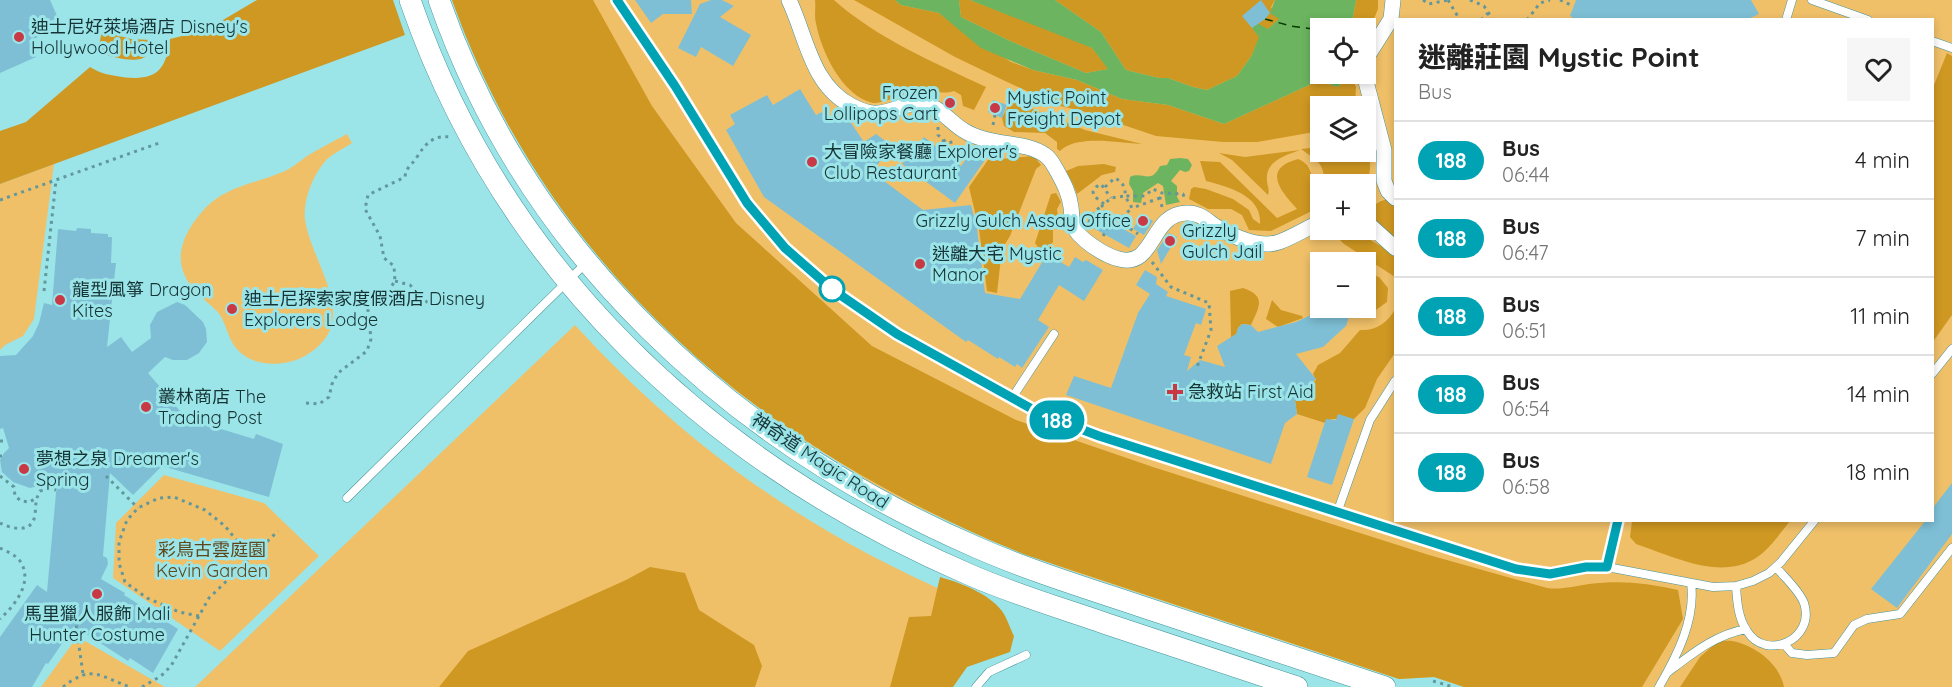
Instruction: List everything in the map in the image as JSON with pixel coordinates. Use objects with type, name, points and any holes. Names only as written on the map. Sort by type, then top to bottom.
[{"type":"street","name":"神奇道 Magic Road","points":[[410,0],[435,66],[475,146],[522,222],[567,282],[639,359],[698,411],[786,475],[853,517],[931,558],[1012,592],[1297,687]]},
{"type":"street","name":"神奇道 Magic Road","points":[[439,0],[460,55],[499,133],[545,207],[587,262],[627,308],[658,339],[723,396],[818,464],[904,514],[982,550],[1022,566],[1385,687]]},
{"type":"street","points":[[789,0],[821,79],[837,96],[849,105],[877,113],[894,110],[907,104],[924,103],[975,136],[1037,150],[1048,157],[1066,187],[1072,224],[1079,235],[1116,259],[1130,261],[1146,250],[1163,222],[1174,215],[1186,213],[1201,215],[1215,226],[1245,241],[1277,243],[1310,227]]},
{"type":"street","points":[[1376,43],[1391,20],[1393,0]]},
{"type":"street","points":[[1367,84],[1384,150],[1384,181],[1394,197]]},
{"type":"street","points":[[1376,231],[1394,247]]},
{"type":"lane","points":[[617,0],[675,86],[747,203],[785,248],[833,290],[897,334],[1041,414],[1099,436],[1337,513],[1516,569],[1550,574],[1586,567],[1607,567],[1691,583],[1736,586],[1754,581],[1776,567],[1813,522]]},
{"type":"lane","points":[[1787,18],[1792,0]]},
{"type":"lane","points":[[1812,0],[1862,18]]},
{"type":"lane","points":[[1934,42],[1952,48]]},
{"type":"lane","points":[[347,498],[587,262]]},
{"type":"lane","points":[[1012,398],[1054,334]]},
{"type":"lane","points":[[1934,372],[1952,349]]},
{"type":"lane","points":[[1337,513],[1370,420],[1394,383]]},
{"type":"lane","points":[[1607,567],[1618,522]]},
{"type":"lane","points":[[1784,644],[1792,653],[1807,655],[1834,653],[1854,625],[1867,620],[1900,614],[1952,548]]},
{"type":"lane","points":[[1736,586],[1739,611],[1752,638],[1776,646],[1784,644],[1798,635],[1803,627],[1806,611],[1800,595],[1776,567]]},
{"type":"lane","points":[[1659,687],[1691,614],[1693,593],[1691,583]]},
{"type":"lane","points":[[1667,673],[1708,642],[1734,631],[1746,629]]},
{"type":"lane","points":[[976,687],[989,672],[1026,655]]},
{"type":"path","points":[[1423,0],[1429,4],[1448,0],[1459,18]]},
{"type":"path","points":[[1470,0],[1484,6],[1492,18]]},
{"type":"path","points":[[1529,18],[1540,3],[1550,0]]},
{"type":"path","points":[[1560,0],[1574,6]]},
{"type":"path","points":[[1483,18],[1488,13]]},
{"type":"path","points":[[938,135],[946,141],[938,148]]},
{"type":"path","points":[[306,403],[319,404],[329,397],[338,373],[368,351],[371,339],[368,310],[374,298],[389,290],[395,281],[394,266],[384,258],[380,236],[365,208],[368,195],[405,177],[409,165],[431,140],[444,136],[457,140]]},
{"type":"path","points":[[0,200],[159,143]]},
{"type":"path","points":[[1105,187],[1115,178],[1124,186],[1125,196],[1132,208]]},
{"type":"path","points":[[44,291],[56,180]]},
{"type":"path","points":[[1104,204],[1094,196],[1093,192],[1096,187],[1101,184],[1112,198]]},
{"type":"path","points":[[1160,198],[1132,208],[1120,218],[1113,219],[1107,216],[1101,207],[1112,198],[1131,195],[1145,196],[1153,189],[1162,193],[1180,193]]},
{"type":"path","points":[[1120,218],[1122,223],[1138,234],[1135,240],[1146,250],[1171,287],[1209,303],[1211,330],[1197,367]]},
{"type":"path","points":[[1096,248],[1113,219]]},
{"type":"path","points":[[395,281],[411,285],[430,306]]},
{"type":"path","points":[[0,441],[7,441]]},
{"type":"path","points":[[0,476],[14,487],[15,496],[21,501],[30,502],[40,492],[48,489],[56,490]]},
{"type":"path","points":[[106,476],[138,508]]},
{"type":"path","points":[[0,523],[18,529],[25,528],[32,523],[35,516],[37,497]]},
{"type":"path","points":[[199,616],[179,612],[147,598],[125,582],[119,563],[119,542],[127,520],[138,508],[159,498],[174,497],[205,510],[225,525],[237,541],[246,562]]},
{"type":"path","points":[[142,687],[161,676],[171,666],[209,598],[278,531]]},
{"type":"path","points":[[0,548],[19,560],[24,571],[25,582],[22,591],[8,612],[0,619]]},
{"type":"path","points":[[75,618],[83,674]]},
{"type":"path","points":[[63,687],[83,674],[93,673],[126,686]]},
{"type":"path","points":[[1433,681],[1453,687]]},
{"type":"green space","points":[[452,0],[1952,0],[1952,687],[1464,687],[1434,677],[1399,679],[1066,569],[987,539],[909,503],[800,438],[731,387],[555,200],[509,127]]},
{"type":"green space","points":[[347,134],[352,143],[336,152],[319,170],[309,190],[305,205],[309,237],[330,292],[333,311],[331,328],[321,343],[294,361],[273,364],[253,360],[237,349],[220,315],[189,283],[181,263],[183,243],[187,233],[201,213],[219,197],[229,191],[285,171]]},
{"type":"green space","points":[[54,164],[34,319],[23,336],[0,350],[0,184]]},
{"type":"green space","points":[[575,325],[661,410],[751,482],[850,544],[958,597],[931,687],[195,687]]},
{"type":"green space","name":"彩鳥古雲庭園 Kevin Garden","points":[[164,475],[264,503],[319,556],[220,651],[113,578],[116,523]]},
{"type":"green space","points":[[78,637],[165,687],[41,687]]},
{"type":"shaded area","points":[[257,0],[393,0],[405,35],[0,184],[0,131],[26,122],[90,67],[102,73],[133,78],[157,72],[162,67],[170,39],[206,30]]},
{"type":"shaded area","points":[[452,0],[593,0],[652,106],[736,223],[872,346],[1016,420],[1153,467],[1429,555],[1547,588],[1623,582],[1678,590],[1683,619],[1642,687],[1464,687],[1434,677],[1399,679],[1026,555],[930,512],[839,462],[755,405],[677,340],[607,267],[546,186],[494,97]]},
{"type":"shaded area","points":[[815,0],[834,0],[887,38],[986,87],[974,110],[963,106],[961,95],[954,91],[945,93],[918,91],[877,103],[862,99],[843,82],[828,59],[816,23]]},
{"type":"shaded area","points":[[854,0],[895,0],[901,5],[939,13],[1011,62],[1033,70],[1077,80],[1122,99],[1168,105],[1224,124],[1311,84],[1328,84],[1338,87],[1341,84],[1355,84],[1356,96],[1310,96],[1310,133],[1257,142],[1223,142],[1156,136],[1060,106],[955,57]]},
{"type":"shaded area","points":[[895,0],[959,0],[961,17],[1008,40],[1086,73],[1108,69],[1092,48],[970,0],[1055,0],[1101,32],[1126,70],[1168,78],[1207,90],[1237,76],[1252,55],[1259,37],[1252,28],[1257,23],[1268,29],[1279,19],[1270,13],[1275,0],[1356,0],[1353,18],[1310,18],[1311,84],[1224,124],[1168,105],[1122,99],[1077,80],[1033,70],[981,48],[939,13],[901,5]]},
{"type":"shaded area","points":[[959,0],[970,0],[1075,40],[1092,48],[1109,69],[1086,73],[1008,40],[961,17]]},
{"type":"shaded area","points":[[1055,0],[1275,0],[1271,7],[1280,19],[1268,29],[1252,28],[1260,37],[1252,55],[1237,76],[1207,90],[1168,78],[1126,70],[1101,32]]},
{"type":"shaded area","points":[[1356,0],[1378,0],[1374,18],[1353,18]]},
{"type":"shaded area","points":[[102,31],[131,39],[151,40],[148,53],[144,58],[134,60],[107,55],[99,45]]},
{"type":"shaded area","points":[[1947,53],[1952,56],[1952,315],[1934,340],[1934,85]]},
{"type":"shaded area","points":[[1011,100],[1085,130],[1142,144],[1087,141],[1067,146],[1060,151],[1057,149],[1057,142],[1045,133],[1014,132],[1004,126],[1002,118]]},
{"type":"shaded area","points":[[1310,148],[1310,156],[1301,149]]},
{"type":"shaded area","points":[[1300,150],[1278,160],[1269,168],[1267,173],[1268,195],[1232,160],[1219,153],[1245,157]]},
{"type":"shaded area","points":[[1034,156],[1041,165],[1036,169],[1010,236],[1002,249],[997,293],[987,291],[979,229],[969,187],[988,160]]},
{"type":"shaded area","points":[[1170,159],[1188,159],[1192,165],[1189,171],[1180,170],[1171,181],[1177,186],[1177,197],[1180,202],[1166,205],[1163,186],[1158,183],[1143,193],[1141,203],[1133,202],[1133,191],[1129,184],[1130,177],[1153,175],[1160,166],[1167,165]]},
{"type":"shaded area","points":[[1298,159],[1308,166],[1311,174],[1310,212],[1271,231],[1249,230],[1242,215],[1231,209],[1208,209],[1189,199],[1191,189],[1194,187],[1206,189],[1233,199],[1249,210],[1253,219],[1260,224],[1256,206],[1250,199],[1224,186],[1206,181],[1200,161],[1220,162],[1277,218],[1297,209],[1285,195],[1278,181],[1277,174],[1280,168]]},
{"type":"shaded area","points":[[1317,162],[1370,162],[1370,165],[1369,174],[1324,174]]},
{"type":"shaded area","points":[[1104,164],[1116,167],[1115,172],[1102,175],[1077,194],[1066,171],[1078,166]]},
{"type":"shaded area","points":[[1056,193],[1061,202],[1057,209],[1058,217],[1053,221],[1053,242],[1048,248],[1039,249],[1035,243],[1051,194]]},
{"type":"shaded area","points":[[1387,199],[1394,206],[1394,240],[1376,222],[1376,205]]},
{"type":"shaded area","points":[[1340,240],[1371,240],[1394,253],[1394,276],[1376,265],[1376,252],[1356,252]]},
{"type":"shaded area","points":[[1376,276],[1388,288],[1387,302],[1376,310]]},
{"type":"shaded area","points":[[1243,288],[1256,295],[1259,303],[1251,325],[1242,324],[1236,336],[1231,337],[1230,291]]},
{"type":"shaded area","points":[[1272,300],[1281,310],[1303,318],[1278,327],[1266,319]]},
{"type":"shaded area","points":[[1394,311],[1394,354],[1377,379],[1365,408],[1354,419],[1332,419],[1325,423],[1297,414],[1294,393],[1316,380],[1313,374],[1318,365],[1340,353],[1360,330],[1376,327]]},
{"type":"shaded area","points":[[1632,522],[1789,522],[1770,546],[1756,558],[1727,567],[1712,567],[1680,560],[1636,544],[1630,537]]},
{"type":"shaded area","points":[[650,567],[685,573],[699,610],[754,645],[762,666],[755,687],[439,687],[468,651]]},
{"type":"shaded area","points":[[940,577],[974,590],[996,605],[1004,614],[1014,636],[1010,652],[967,667],[953,687],[890,687],[909,617],[931,616]]},
{"type":"shaded area","points":[[1718,641],[1737,642],[1753,648],[1773,665],[1784,687],[1680,687],[1700,657]]},
{"type":"building","name":"迪士尼好萊塢酒店 Disney's Hollywood Hotel","points":[[0,0],[50,0],[58,18],[43,24],[47,33],[29,41],[36,57],[0,73]]},
{"type":"building","points":[[635,0],[691,0],[692,14],[663,14],[651,23]]},
{"type":"building","points":[[711,0],[722,0],[734,6],[720,17],[751,35],[733,66],[701,47],[696,57],[678,48],[700,4]]},
{"type":"building","points":[[1261,0],[1270,13],[1252,28],[1242,16]]},
{"type":"building","points":[[1576,0],[1751,0],[1759,14],[1750,18],[1574,18],[1570,16]]},
{"type":"building","points":[[800,89],[816,115],[822,112],[825,117],[828,115],[831,121],[845,114],[864,142],[876,134],[892,146],[872,172],[923,210],[971,205],[977,228],[985,293],[1020,299],[1047,254],[1069,267],[1075,257],[1083,262],[1086,260],[1103,270],[1084,301],[1059,285],[1038,320],[1049,327],[1022,368],[1017,364],[1015,367],[999,357],[998,359],[968,340],[966,342],[764,197],[726,130],[735,124],[730,115],[767,95],[773,105]]},
{"type":"building","name":"Mystic Point Freight Depot","points":[[993,100],[1007,105],[1002,118],[988,112]]},
{"type":"building","points":[[924,137],[961,166],[974,148],[987,157],[955,203],[902,164]]},
{"type":"building","points":[[1093,212],[1136,236],[1129,248],[1086,224]]},
{"type":"building","points":[[1142,214],[1153,221],[1144,235],[1133,229]]},
{"type":"building","points":[[77,228],[91,229],[91,233],[108,234],[108,237],[112,237],[111,263],[116,263],[107,347],[121,337],[132,352],[151,338],[150,325],[157,312],[177,302],[185,305],[203,322],[207,342],[199,353],[187,360],[173,360],[165,357],[148,373],[161,388],[159,389],[188,419],[254,439],[256,434],[283,444],[269,497],[162,466],[133,495],[110,473],[103,556],[107,558],[108,564],[101,579],[178,629],[153,673],[130,658],[128,661],[74,626],[48,664],[46,663],[32,687],[0,687],[0,637],[37,585],[47,592],[57,482],[30,488],[13,482],[2,472],[0,460],[9,448],[3,428],[0,429],[0,356],[16,355],[33,336],[44,303],[52,305],[58,229],[76,231]]},
{"type":"building","points":[[1169,233],[1177,237],[1161,264],[1157,250]]},
{"type":"building","points":[[1145,270],[1157,277],[1156,284],[1168,292],[1166,296],[1206,309],[1201,325],[1196,323],[1184,355],[1191,357],[1187,371],[1200,360],[1225,367],[1217,346],[1236,334],[1242,324],[1251,325],[1258,332],[1296,322],[1310,315],[1310,318],[1349,318],[1346,326],[1323,347],[1296,354],[1316,379],[1294,393],[1297,414],[1285,423],[1271,464],[1066,395],[1074,376],[1111,388],[1138,313],[1150,294],[1136,285]]},
{"type":"building","points":[[1338,414],[1354,419],[1332,485],[1307,477],[1326,419],[1336,420]]},
{"type":"building","points":[[1952,483],[1952,534],[1897,608],[1871,589],[1924,522],[1934,522],[1934,506]]},
{"type":"ferry route","points":[[1265,19],[1310,29]]},
{"type":"bus line","name":"188","points":[[617,0],[643,36],[747,203],[785,248],[833,290],[897,334],[1041,414],[1099,436],[1516,569],[1550,574],[1586,567],[1607,567],[1618,522]]},
{"type":"place","name":"迪士尼好萊塢酒店 Disney's Hollywood Hotel","points":[[19,37]]},
{"type":"place","name":"Frozen Lollipops Cart","points":[[950,103]]},
{"type":"place","name":"Mystic Point Freight Depot","points":[[995,108]]},
{"type":"place","name":"大冒險家餐廳 Explorer's Club Restaurant","points":[[812,162]]},
{"type":"place","name":"Grizzly Gulch Assay Office","points":[[1143,221]]},
{"type":"place","name":"Grizzly Gulch Jail","points":[[1170,241]]},
{"type":"place","name":"迷離大宅 Mystic Manor","points":[[920,264]]},
{"type":"place","name":"龍型風箏 Dragon Kites","points":[[60,300]]},
{"type":"place","name":"迪士尼探索家度假酒店 Disney Explorers Lodge","points":[[232,309]]},
{"type":"place","name":"急救站 First Aid","points":[[1175,392]]},
{"type":"place","name":"叢林商店 The Trading Post","points":[[146,407]]},
{"type":"place","name":"夢想之泉 Dreamer's Spring","points":[[24,469]]},
{"type":"place","name":"馬里獵人服飾 Mali Hunter Costume","points":[[97,594]]}]
